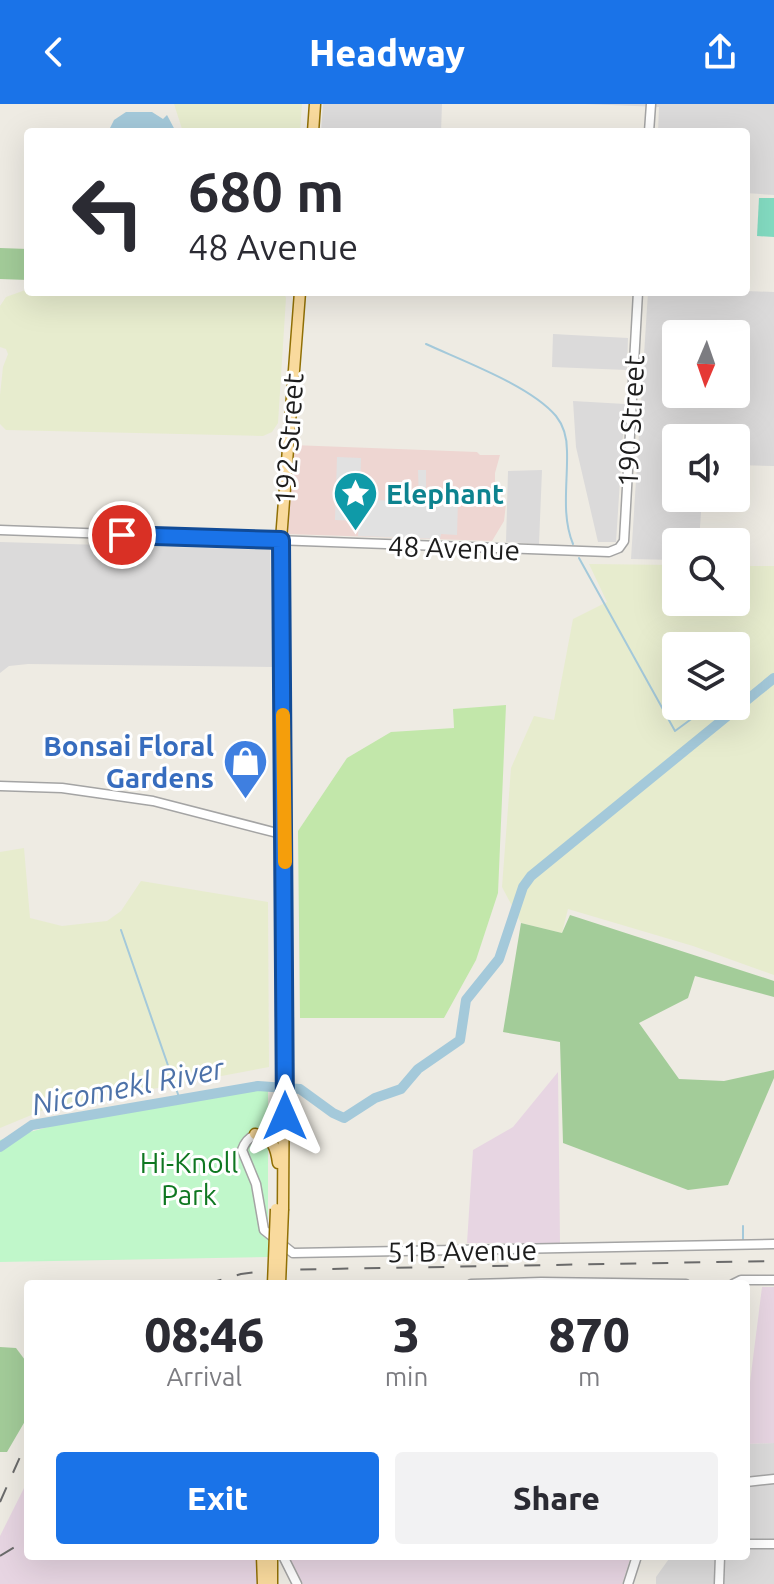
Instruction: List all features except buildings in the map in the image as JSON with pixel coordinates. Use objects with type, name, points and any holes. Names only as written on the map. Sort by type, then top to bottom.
[{"type":"main road","points":[[313,128],[315,104]]},
{"type":"main road","name":"192 Street","points":[[273,1280],[285,1116],[281,540],[300,296]]},
{"type":"main road","points":[[255,1134],[273,1142],[279,1167],[278,1190]]},
{"type":"main road","name":"192 Street","points":[[280,1280],[278,1190],[283,1161]]},
{"type":"main road","points":[[263,1584],[271,1560]]},
{"type":"main road","points":[[272,1560],[272,1584]]},
{"type":"street","points":[[649,128],[651,104]]},
{"type":"street","name":"190 Street","points":[[619,548],[624,541],[625,529],[638,296]]},
{"type":"street","name":"48 Avenue","points":[[0,530],[596,554],[619,548]]},
{"type":"street","points":[[0,786],[62,788],[153,801],[285,835]]},
{"type":"street","points":[[255,1134],[284,1132]]},
{"type":"street","name":"51B Avenue","points":[[255,1134],[245,1141],[242,1150],[256,1184],[263,1226],[274,1240],[293,1253],[774,1244]]},
{"type":"street","points":[[750,1280],[774,1280]]},
{"type":"street","points":[[750,1482],[774,1479]]},
{"type":"street","points":[[750,1544],[774,1544]]},
{"type":"street","points":[[275,1560],[297,1584]]},
{"type":"street","points":[[628,1584],[636,1560]]},
{"type":"street","points":[[719,1584],[720,1560]]},
{"type":"shaded area","points":[[323,104],[442,104],[441,128],[321,128]]},
{"type":"shaded area","points":[[585,104],[774,104],[774,195],[750,193],[750,128],[658,128],[659,107]]},
{"type":"shaded area","points":[[750,291],[774,292],[774,466],[750,465],[750,424],[662,424],[662,512],[701,512],[700,528],[662,528],[662,560],[631,559],[648,296],[750,296]]},
{"type":"shaded area","points":[[553,334],[628,338],[627,370],[552,367]]},
{"type":"shaded area","points":[[573,401],[625,404],[616,542],[598,542],[576,447]]},
{"type":"shaded area","points":[[292,445],[500,455],[495,473],[495,492],[506,504],[504,521],[492,541],[288,534]]},
{"type":"shaded area","points":[[337,457],[361,458],[360,500],[419,501],[418,470],[426,470],[426,496],[458,501],[457,535],[441,534],[440,539],[358,536],[359,521],[335,520]]},
{"type":"shaded area","points":[[542,470],[539,544],[506,542],[508,471]]},
{"type":"shaded area","points":[[0,542],[270,550],[273,667],[28,664],[9,666],[0,673]]},
{"type":"shaded area","points":[[558,1072],[560,1243],[467,1243],[473,1150],[513,1127]]},
{"type":"shaded area","points":[[762,1287],[774,1287],[774,1443],[750,1444],[750,1382]]},
{"type":"shaded area","points":[[774,1443],[774,1476],[750,1478],[750,1444]]},
{"type":"shaded area","points":[[774,1483],[774,1540],[750,1541],[750,1486]]},
{"type":"shaded area","points":[[24,1488],[24,1560],[259,1560],[259,1584],[0,1584],[0,1536]]},
{"type":"shaded area","points":[[750,1548],[774,1548],[774,1584],[723,1584],[724,1560],[750,1560]]},
{"type":"shaded area","points":[[291,1560],[630,1560],[622,1584],[303,1584]]},
{"type":"shaded area","points":[[668,1560],[717,1560],[716,1584],[656,1584],[656,1577]]},
{"type":"green space","points":[[174,104],[302,104],[300,128],[182,128]]},
{"type":"green space","points":[[759,198],[774,198],[774,237],[757,236]]},
{"type":"green space","points":[[0,248],[24,249],[24,280],[0,279]]},
{"type":"green space","points":[[24,290],[24,296],[285,296],[278,423],[272,432],[263,436],[6,430],[0,424],[3,367],[8,354],[6,349],[0,347],[0,306],[6,297]]},
{"type":"green space","points":[[589,564],[662,565],[662,616],[750,616],[750,566],[774,566],[774,975],[693,946],[568,909],[562,933],[521,923],[502,887],[511,768],[534,716],[554,720],[573,619],[607,602]]},
{"type":"green space","points":[[506,705],[498,893],[476,960],[444,1018],[300,1018],[298,831],[347,758],[391,732],[454,728],[453,709]]},
{"type":"green space","points":[[24,848],[30,918],[62,926],[107,921],[121,911],[141,881],[268,902],[269,1067],[46,1109],[0,1128],[0,852]]},
{"type":"green space","points":[[570,915],[774,981],[774,997],[695,976],[688,998],[639,1023],[679,1079],[724,1081],[774,1070],[774,1078],[728,1185],[688,1190],[563,1143],[560,1042],[503,1032],[521,923],[562,933]]},
{"type":"green space","name":"Hi-Knoll Park","points":[[240,1088],[268,1091],[268,1257],[0,1262],[0,1140],[115,1109]]},
{"type":"green space","points":[[0,1347],[16,1348],[24,1359],[24,1423],[7,1452],[0,1452]]},
{"type":"water","points":[[126,112],[152,112],[163,119],[167,115],[174,128],[110,128],[114,120]]},
{"type":"waterway","points":[[426,344],[514,385],[556,416],[566,442],[566,510],[573,544]]},
{"type":"waterway","points":[[579,558],[662,708]]},
{"type":"waterway","name":"Nicomekl River","points":[[0,1147],[32,1125],[258,1086],[300,1089],[344,1118],[375,1098],[401,1089],[418,1069],[460,1040],[466,1000],[499,959],[523,887],[531,876],[774,678]]},
{"type":"waterway","points":[[669,720],[675,731],[690,720]]},
{"type":"waterway","points":[[121,930],[180,1100]]},
{"type":"waterway","points":[[743,1226],[743,1239]]},
{"type":"railway","points":[[220,1280],[271,1270],[774,1261]]},
{"type":"railway","points":[[0,1502],[24,1448]]},
{"type":"railway","points":[[0,1556],[24,1541]]},
{"type":"slow traffic","points":[[283,715],[285,862]]},
{"type":"place","name":"Elephant","points":[[355,533]]},
{"type":"place","name":"Bonsai Floral Gardens","points":[[245,801]]},
{"type":"route","points":[[122,535],[281,540],[285,1116]]}]
